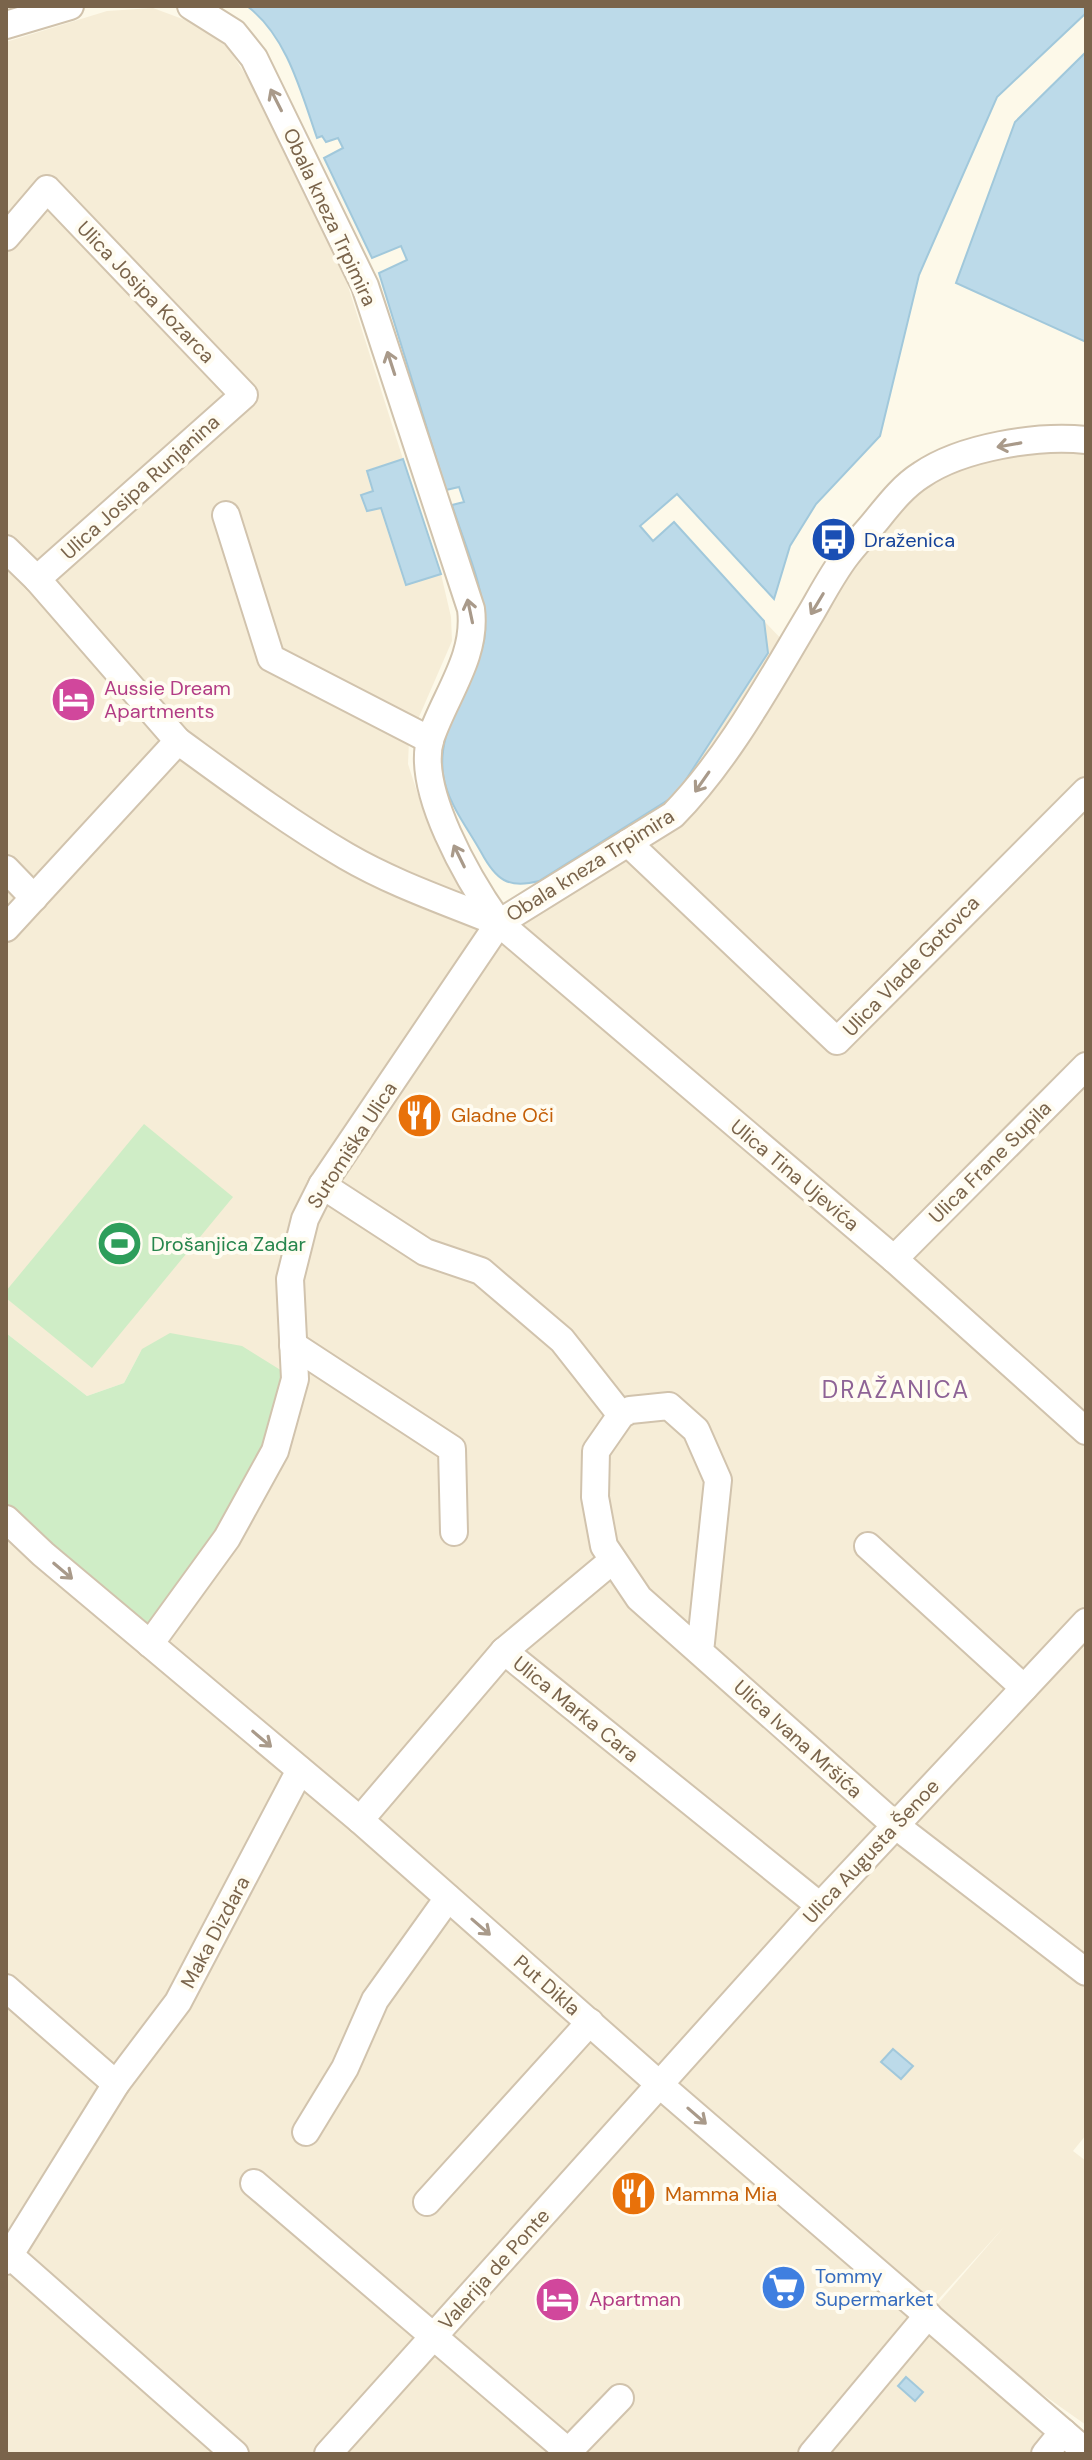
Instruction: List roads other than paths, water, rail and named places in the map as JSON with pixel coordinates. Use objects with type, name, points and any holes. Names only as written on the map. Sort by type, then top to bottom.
[{"type":"street","points":[[6,25],[70,6]]},
{"type":"street","name":"Obala kneza Trpimira","points":[[191,6],[234,33],[254,58],[365,286],[467,596],[473,627],[469,651],[430,740],[431,778],[440,818],[474,887],[499,923],[673,815],[694,793],[774,675],[845,557],[896,497],[920,475],[949,461],[1002,446],[1049,439],[1086,440]]},
{"type":"street","name":"Ulica Josipa Kozarca","points":[[6,237],[47,189],[244,395]]},
{"type":"street","name":"Ulica Josipa Runjanina","points":[[37,579],[244,395]]},
{"type":"street","points":[[226,515],[271,658],[430,740]]},
{"type":"street","points":[[6,549],[37,579],[178,741],[247,792],[348,857],[499,923]]},
{"type":"street","points":[[6,928],[178,741]]},
{"type":"street","name":"Ulica Vlade Gotovca","points":[[628,843],[837,1041],[1086,791]]},
{"type":"street","points":[[6,869],[34,898]]},
{"type":"street","name":"Sutomiška Ulica","points":[[150,1644],[227,1538],[275,1451],[295,1379],[290,1279],[305,1219],[322,1185],[499,923]]},
{"type":"street","name":"Ulica Tina Ujevića","points":[[499,923],[894,1259],[1086,1431]]},
{"type":"street","name":"Ulica Frane Supila","points":[[894,1259],[1086,1066]]},
{"type":"street","points":[[322,1185],[425,1252],[481,1271],[562,1340],[621,1415],[630,1410],[669,1406],[696,1430],[718,1480],[700,1652]]},
{"type":"street","points":[[293,1345],[452,1449],[454,1532]]},
{"type":"street","name":"Ulica Ivana Mršića","points":[[621,1415],[596,1451],[595,1497],[604,1546],[639,1598],[895,1825],[1086,1972]]},
{"type":"street","name":"Put Dikla","points":[[6,1519],[43,1554],[360,1820],[659,2084],[1086,2452]]},
{"type":"street","points":[[868,1546],[1024,1688]]},
{"type":"street","points":[[504,1651],[613,1560]]},
{"type":"street","name":"Ulica Augusta Šenoe","points":[[659,2084],[820,1906],[1086,1622]]},
{"type":"street","name":"Ulica Marka Cara","points":[[360,1820],[504,1651],[820,1906]]},
{"type":"street","name":"Maka Dizdara","points":[[7,2256],[116,2084],[178,2002],[300,1770]]},
{"type":"street","points":[[306,2132],[345,2068],[375,2000],[448,1898]]},
{"type":"street","points":[[6,1988],[116,2084]]},
{"type":"street","points":[[427,2202],[590,2022]]},
{"type":"street","name":"Valerija de Ponte","points":[[328,2454],[659,2084]]},
{"type":"street","points":[[254,2183],[569,2453],[620,2398]]},
{"type":"street","points":[[7,2256],[235,2454]]},
{"type":"street","points":[[812,2454],[928,2315]]},
{"type":"street","points":[[1045,2454],[1063,2432]]},
{"type":"water","points":[[247,6],[1086,6],[1086,13],[997,97],[919,275],[880,436],[816,504],[790,546],[774,599],[677,494],[640,526],[653,541],[674,522],[764,621],[768,653],[676,795],[539,881],[519,884],[498,876],[453,804],[443,773],[447,733],[484,639],[484,609],[452,505],[464,502],[459,487],[446,490],[379,273],[407,260],[401,246],[372,258],[324,158],[343,148],[338,138],[326,142],[322,136],[317,138],[283,49],[261,18]]},
{"type":"water","points":[[1086,52],[1086,342],[956,283],[1015,122]]},
{"type":"water","points":[[403,459],[441,574],[406,585],[381,508],[367,511],[361,495],[373,491],[367,471]]},
{"type":"water","points":[[893,2049],[913,2066],[901,2079],[881,2062]]},
{"type":"water","points":[[906,2377],[923,2392],[915,2401],[898,2386]]},
{"type":"place","name":"Draženica","points":[[833,540]]},
{"type":"place","name":"Aussie Dream Apartments","points":[[73,699]]},
{"type":"place","name":"Gladne Oči","points":[[420,1115]]},
{"type":"place","name":"Drošanjica Zadar","points":[[120,1244]]},
{"type":"place","name":"Mamma Mia","points":[[634,2194]]},
{"type":"place","name":"Tommy Supermarket","points":[[784,2288]]},
{"type":"place","name":"Apartman","points":[[558,2299]]},
{"type":"district","name":"DRAŽANICA","points":[[896,1390]]}]
